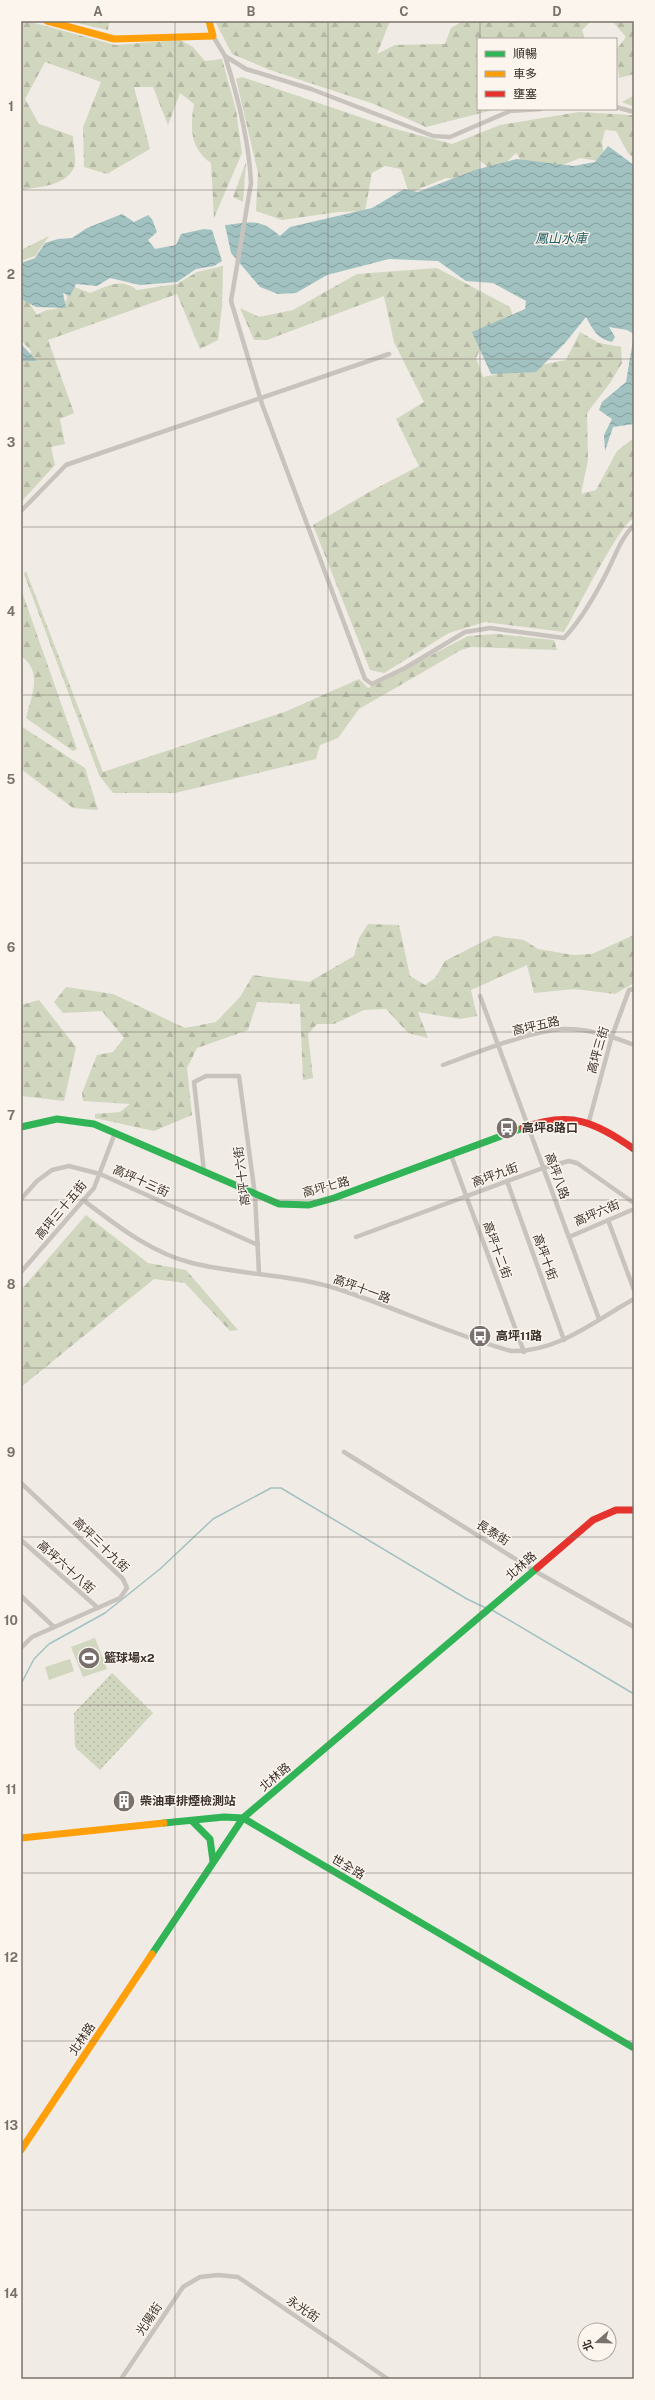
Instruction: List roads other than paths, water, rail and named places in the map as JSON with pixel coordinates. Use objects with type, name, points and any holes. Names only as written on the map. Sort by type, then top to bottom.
[{"type":"street","points":[[47,21],[114,39],[213,36]]},
{"type":"street","points":[[209,21],[213,36],[225,56],[240,105],[251,183],[231,301],[260,398],[348,637],[365,679],[372,684],[405,668],[465,632],[490,628],[564,638],[576,625],[607,571],[624,535],[634,525]]},
{"type":"street","points":[[225,56],[246,69],[311,89],[433,136],[450,137],[510,111],[525,110]]},
{"type":"street","points":[[617,107],[634,112]]},
{"type":"street","points":[[21,511],[66,465],[389,354]]},
{"type":"street","name":"高坪三街","points":[[589,1121],[612,1036],[630,990],[634,989]]},
{"type":"street","name":"高坪八路","points":[[480,996],[599,1319]]},
{"type":"street","name":"高坪五路","points":[[443,1065],[498,1046],[562,1029],[612,1036],[634,1045]]},
{"type":"street","name":"高坪十六街","points":[[204,1172],[194,1082],[206,1076],[239,1076],[255,1195],[259,1273]]},
{"type":"street","name":"高坪七路","points":[[21,1127],[42,1119],[70,1118],[94,1124],[255,1195],[279,1204],[310,1205],[334,1198],[528,1126],[567,1118],[589,1121],[610,1132],[634,1149]]},
{"type":"street","name":"高坪三十五街","points":[[21,1272],[94,1188],[115,1133]]},
{"type":"street","name":"高坪十二街","points":[[451,1155],[524,1352]]},
{"type":"street","name":"高坪九街","points":[[356,1237],[543,1168],[569,1161],[577,1163],[634,1203]]},
{"type":"street","name":"高坪十三街","points":[[21,1199],[37,1181],[52,1170],[69,1166],[100,1174],[258,1245]]},
{"type":"street","name":"高坪十街","points":[[507,1181],[564,1340]]},
{"type":"street","name":"高坪十一路","points":[[83,1200],[120,1228],[152,1248],[190,1263],[297,1279],[340,1290],[470,1338],[511,1351],[524,1352],[548,1347],[564,1340],[634,1299]]},
{"type":"street","name":"高坪六街","points":[[569,1236],[634,1209]]},
{"type":"street","points":[[608,1220],[634,1290]]},
{"type":"street","name":"長泰街","points":[[344,1452],[533,1570],[634,1627]]},
{"type":"street","name":"高坪三十九街","points":[[21,1484],[124,1579],[127,1588],[120,1598],[32,1637],[21,1648]]},
{"type":"street","name":"北林路","points":[[21,2150],[243,1818],[593,1520],[610,1512],[633,1509]]},
{"type":"street","name":"高坪六十八街","points":[[21,1540],[98,1608]]},
{"type":"street","points":[[21,1596],[54,1627]]},
{"type":"street","points":[[21,1838],[192,1821],[243,1818]]},
{"type":"street","name":"世全路","points":[[243,1818],[634,2048]]},
{"type":"street","points":[[192,1821],[210,1838],[213,1861]]},
{"type":"street","name":"永光街","points":[[200,2277],[218,2275],[238,2277],[388,2379]]},
{"type":"street","name":"光陽街","points":[[121,2379],[183,2287],[200,2277]]},
{"type":"water","name":"鳳山水庫","points":[[608,146],[634,165],[634,334],[627,330],[609,327],[615,337],[612,342],[607,341],[596,333],[586,317],[565,343],[536,372],[491,374],[472,332],[525,309],[526,301],[493,283],[466,281],[438,261],[389,259],[327,275],[296,293],[278,294],[260,287],[231,253],[225,225],[248,222],[260,224],[273,230],[280,236],[290,227],[372,208],[404,189],[418,192],[475,170],[517,159],[574,166],[595,162]]},
{"type":"water","points":[[122,214],[134,222],[148,215],[152,219],[157,232],[148,240],[155,249],[176,245],[181,234],[204,229],[212,230],[222,261],[214,266],[196,269],[177,282],[140,285],[110,278],[97,286],[76,284],[70,296],[63,293],[66,308],[36,307],[21,299],[21,263],[35,258],[45,243],[58,239],[72,238],[87,228]]},
{"type":"water","points":[[634,334],[634,424],[613,427],[605,451],[604,435],[612,419],[599,410],[602,402],[626,382]]},
{"type":"water","points":[[21,344],[37,361],[21,361]]},
{"type":"waterway","points":[[21,1684],[34,1659],[49,1644],[105,1613],[160,1569],[213,1519],[271,1488],[281,1488],[467,1599],[486,1608]]},
{"type":"waterway","points":[[492,1610],[634,1694]]},
{"type":"place","name":"高坪8路口","points":[[507,1128]]},
{"type":"place","name":"高坪11路","points":[[480,1336]]},
{"type":"place","name":"籃球場x2","points":[[89,1658]]},
{"type":"place","name":"柴油車排煙檢測站","points":[[124,1801]]}]
